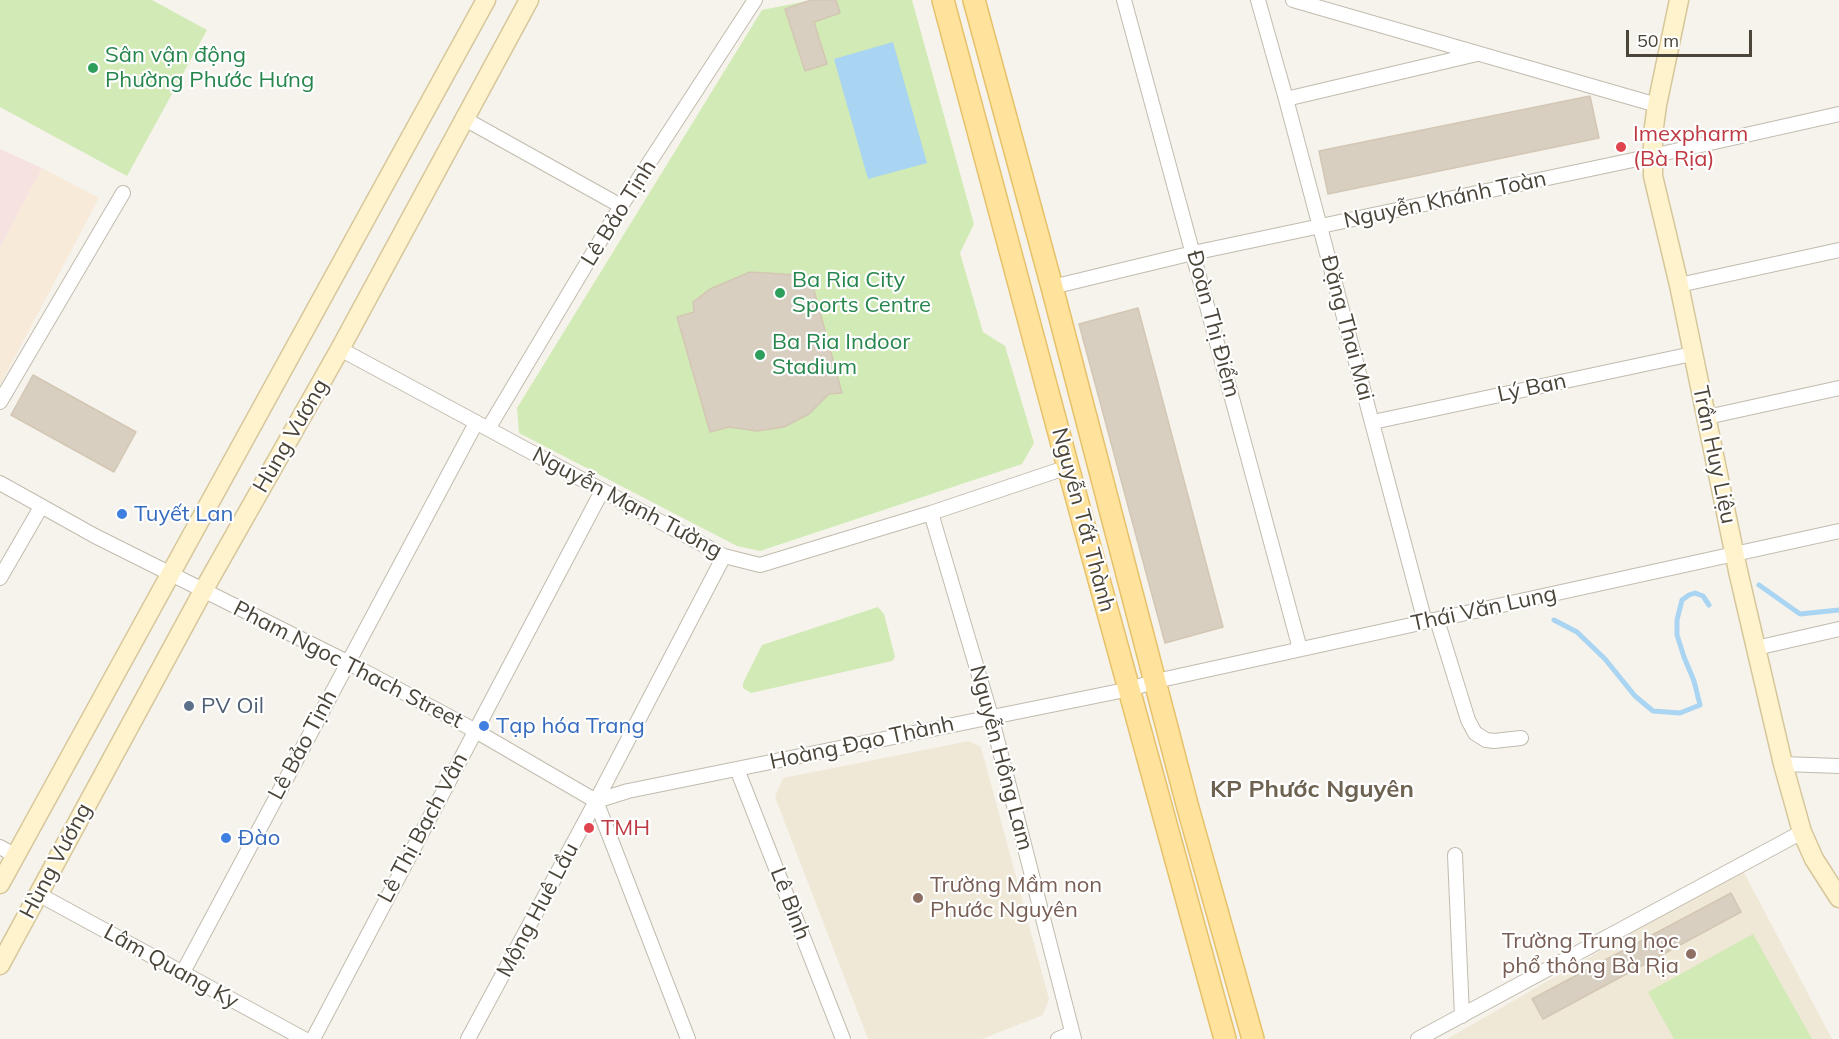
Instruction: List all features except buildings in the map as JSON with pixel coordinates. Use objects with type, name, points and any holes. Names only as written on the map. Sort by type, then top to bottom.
[{"type":"main road","name":"Hùng Vương","points":[[0,885],[8,852],[93,713],[172,574],[486,0]]},
{"type":"main road","name":"Hùng Vương","points":[[0,965],[203,591],[340,350],[528,0]]},
{"type":"main road","name":"Nguyễn Tất Thành","points":[[943,0],[1225,1039]]},
{"type":"main road","name":"Nguyễn Tất Thành","points":[[974,0],[1052,287],[1188,808],[1253,1039]]},
{"type":"main road","name":"Trần Huy Liệu","points":[[1679,0],[1657,105],[1652,156],[1653,176],[1679,285],[1735,554],[1783,764],[1802,832],[1814,859],[1839,898]]},
{"type":"street","name":"Lê Bảo Tịnh","points":[[182,974],[347,662],[482,426],[755,0]]},
{"type":"street","name":"Đoàn Thị Điểm","points":[[1124,0],[1300,649]]},
{"type":"street","name":"Đặng Thai Mai","points":[[1258,0],[1373,422],[1431,621],[1475,734],[1486,740],[1494,741],[1521,738]]},
{"type":"street","points":[[1293,0],[1657,105]]},
{"type":"street","points":[[1286,99],[1479,53]]},
{"type":"street","name":"Nguyễn Khánh Toàn","points":[[1052,287],[1193,253],[1839,114]]},
{"type":"street","points":[[463,118],[621,206]]},
{"type":"street","points":[[0,402],[123,193]]},
{"type":"street","points":[[1679,285],[1839,250]]},
{"type":"street","name":"Nguyễn Mạnh Tường","points":[[340,350],[724,556],[760,565],[931,513],[1068,467]]},
{"type":"street","name":"Lý Ban","points":[[1373,422],[1692,354]]},
{"type":"street","points":[[1707,417],[1839,388]]},
{"type":"street","name":"Pham Ngoc Thach Street","points":[[0,483],[41,507],[203,591],[347,662],[474,730],[596,801]]},
{"type":"street","name":"Lê Thị Bạch Vân","points":[[313,1039],[602,491]]},
{"type":"street","points":[[0,578],[41,507]]},
{"type":"street","name":"Nguyễn Hồng Lam","points":[[931,513],[990,716],[1073,1036]]},
{"type":"street","name":"Thái Văn Lung","points":[[1130,689],[1156,681],[1839,531]]},
{"type":"street","name":"Mộng Huê Lầu","points":[[468,1039],[724,556]]},
{"type":"street","points":[[1756,648],[1839,629]]},
{"type":"street","name":"Hoàng Đạo Thành","points":[[596,801],[628,791],[1130,689]]},
{"type":"street","points":[[1783,764],[1839,766]]},
{"type":"street","name":"Lê Bình","points":[[737,770],[843,1039]]},
{"type":"street","points":[[596,801],[688,1039]]},
{"type":"street","points":[[1418,1039],[1802,832]]},
{"type":"street","points":[[1455,855],[1462,1016]]},
{"type":"street","name":"Lâm Quang Ky","points":[[38,894],[304,1039]]},
{"type":"street","points":[[1058,1039],[1073,1036]]},
{"type":"shaded area","points":[[0,149],[42,168],[0,248]]},
{"type":"shaded area","points":[[42,168],[99,198],[0,385],[0,248]]},
{"type":"shaded area","name":"Trường Mầm non Phước Nguyên","points":[[969,741],[981,747],[1049,999],[1043,1015],[982,1039],[868,1039],[775,797],[783,778]]},
{"type":"shaded area","name":"Trường Trung học phổ thông Bà Rịa","points":[[1742,869],[1832,1039],[1447,1039]]},
{"type":"green space","name":"Sân vận động Phường Phước Hưng","points":[[0,0],[152,0],[207,30],[127,176],[0,107]]},
{"type":"green space","name":"Ba Ria City Sports Centre","points":[[812,0],[912,0],[974,224],[960,253],[983,332],[1005,346],[1034,443],[1022,464],[760,551],[737,546],[519,433],[517,408],[762,10]]},
{"type":"green space","points":[[878,607],[884,614],[895,657],[892,661],[751,693],[743,688],[743,683],[762,645]]},
{"type":"green space","points":[[1753,934],[1812,1039],[1674,1039],[1648,992]]},
{"type":"water","points":[[893,42],[927,163],[868,179],[834,59]]},
{"type":"waterway","points":[[1759,585],[1800,614],[1839,610]]},
{"type":"waterway","points":[[1554,620],[1577,632],[1605,659],[1635,696],[1653,711],[1680,713],[1700,705],[1677,635],[1677,620],[1682,600],[1695,593],[1703,596],[1709,605]]},
{"type":"place","name":"Sân vận động Phường Phước Hưng","points":[[93,68]]},
{"type":"place","name":"Imexpharm (Bà Rịa)","points":[[1621,147]]},
{"type":"place","name":"Ba Ria City Sports Centre","points":[[780,293]]},
{"type":"place","name":"Ba Ria Indoor Stadium","points":[[760,355]]},
{"type":"place","name":"Tuyết Lan","points":[[122,514]]},
{"type":"place","name":"PV Oil","points":[[189,706]]},
{"type":"place","name":"Tạp hóa Trang","points":[[484,726]]},
{"type":"place","name":"TMH","points":[[589,828]]},
{"type":"place","name":"Đào","points":[[226,838]]},
{"type":"place","name":"Trường Mầm non Phước Nguyên","points":[[918,898]]},
{"type":"place","name":"Trường Trung học phổ thông Bà Rịa","points":[[1691,954]]},
{"type":"district","name":"KP Phước Nguyên","points":[[1312,790]]}]
